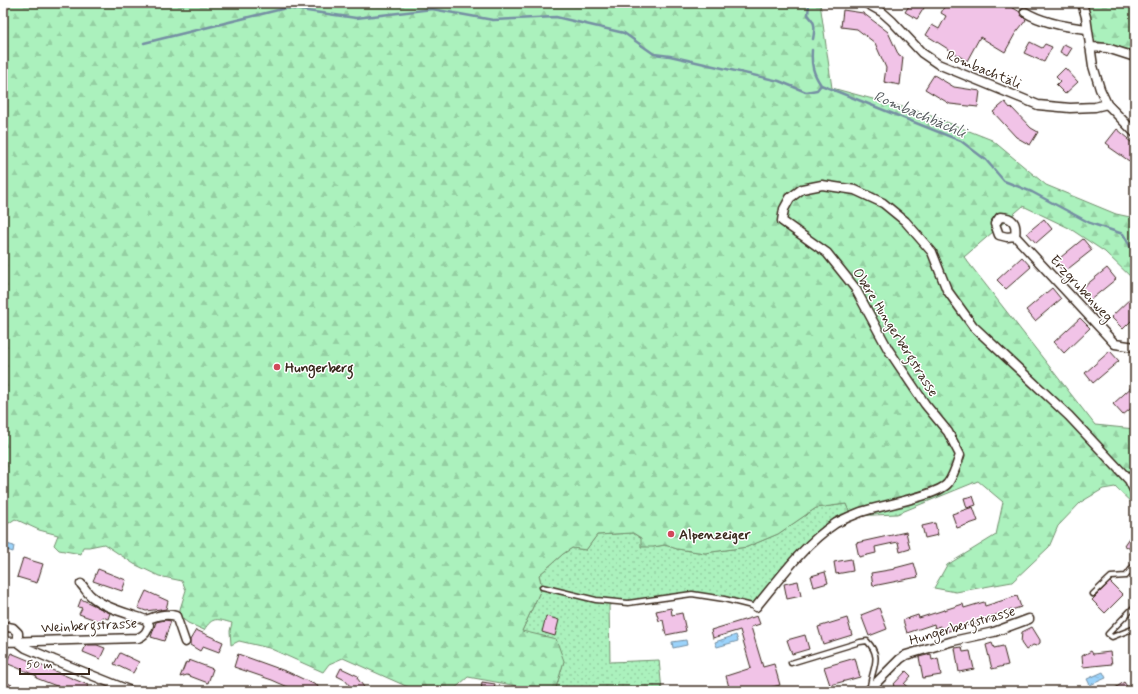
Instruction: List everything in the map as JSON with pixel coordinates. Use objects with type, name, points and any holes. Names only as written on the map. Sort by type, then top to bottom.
[{"type":"street","points":[[1082,3],[1086,18],[1093,66],[1098,83],[1107,104],[1135,133]]},
{"type":"street","name":"Rombachtäli","points":[[870,4],[892,21],[928,58],[938,64],[973,79],[1038,105],[1070,108],[1107,104]]},
{"type":"street","points":[[1025,12],[1034,18],[1087,29]]},
{"type":"street","points":[[1090,47],[1107,48],[1135,57]]},
{"type":"street","name":"Obere Hungerbergstrasse","points":[[756,607],[804,551],[821,535],[837,523],[862,511],[902,502],[947,485],[960,455],[948,432],[925,404],[888,349],[855,288],[827,253],[782,221],[784,209],[790,198],[802,189],[822,185],[855,190],[884,202],[905,221],[932,252],[948,290],[973,326],[1069,416],[1129,480],[1135,492]]},
{"type":"street","name":"Erzgrubenweg","points":[[1016,236],[1115,344],[1135,347]]},
{"type":"street","name":"Weinbergstrasse","points":[[82,584],[90,595],[96,600],[121,612],[146,620],[156,616],[169,614],[176,616],[185,642]]},
{"type":"street","name":"Hungerbergstrasse","points":[[869,690],[900,659],[906,655],[953,641],[994,632],[1029,619]]},
{"type":"street","name":"Weinbergstrasse","points":[[3,642],[138,638],[144,636],[148,631],[149,625],[146,620]]},
{"type":"street","points":[[3,626],[13,628],[18,633],[18,642]]},
{"type":"street","name":"Weinbergstrasse","points":[[18,642],[26,648],[131,691]]},
{"type":"lane","points":[[1093,594],[1111,578],[1126,576],[1135,564]]},
{"type":"lane","name":"Obere Hungerbergstrasse","points":[[542,587],[596,600],[628,603],[692,594],[724,599],[756,607]]},
{"type":"lane","points":[[1135,606],[1108,634],[1112,637],[1135,628]]},
{"type":"lane","points":[[791,663],[867,641],[875,652],[875,666],[869,690]]},
{"type":"green space","points":[[3,3],[820,3],[832,88],[921,112],[992,140],[1046,185],[1116,214],[1135,218],[1135,281],[1105,252],[1069,228],[1023,206],[964,257],[1095,425],[1135,429],[1135,506],[1115,487],[1103,489],[1081,502],[1058,526],[1049,547],[1012,582],[956,592],[934,588],[947,565],[996,535],[1003,502],[978,481],[897,514],[851,516],[846,504],[816,508],[778,534],[747,547],[705,553],[677,549],[665,545],[641,547],[641,538],[633,533],[597,535],[586,550],[572,548],[539,575],[542,587],[522,631],[556,639],[564,661],[555,691],[545,691],[468,677],[452,691],[417,691],[343,658],[329,664],[323,672],[269,648],[239,641],[231,645],[230,631],[232,623],[223,620],[216,620],[210,622],[204,630],[188,623],[180,617],[180,609],[186,590],[182,581],[159,576],[134,564],[104,544],[83,547],[81,554],[59,550],[54,545],[58,535],[39,530],[15,519],[3,527]]},
{"type":"green space","points":[[1085,3],[1135,3],[1135,51],[1092,40],[1089,13]]},
{"type":"green space","points":[[846,504],[851,516],[821,535],[756,607],[692,594],[609,605],[610,662],[659,660],[662,691],[555,691],[564,661],[522,631],[542,587],[539,575],[572,548],[586,550],[597,535],[633,533],[653,547],[665,545],[677,549],[705,553],[747,547],[778,534],[816,508]]},
{"type":"water","points":[[3,543],[14,546],[13,552],[3,549]]},
{"type":"water","points":[[736,635],[738,641],[717,647],[715,642]]},
{"type":"water","points":[[686,640],[687,645],[673,648],[672,642]]},
{"type":"water","points":[[1103,672],[1106,678],[1090,685],[1087,679]]},
{"type":"building","points":[[911,3],[927,3],[917,19],[905,12]]},
{"type":"building","points":[[946,3],[953,6],[955,3],[1005,3],[1020,12],[1026,20],[1015,34],[1005,52],[980,37],[967,61],[926,35],[932,25],[939,29],[946,16],[941,13]]},
{"type":"building","points":[[843,10],[863,13],[888,32],[899,56],[903,57],[900,85],[884,82],[886,68],[875,43],[857,29],[841,27]]},
{"type":"building","points":[[1030,42],[1042,48],[1045,44],[1052,47],[1044,62],[1024,53]]},
{"type":"building","points":[[1064,44],[1072,48],[1067,56],[1060,52]]},
{"type":"building","points":[[1065,68],[1078,82],[1065,94],[1056,85],[1060,81],[1056,77]]},
{"type":"building","points":[[934,75],[954,87],[980,91],[978,107],[950,104],[925,89]]},
{"type":"building","points":[[1005,102],[1031,128],[1038,132],[1030,145],[1016,137],[993,112]]},
{"type":"building","points":[[1117,129],[1135,145],[1135,159],[1132,163],[1109,147],[1110,146],[1106,143]]},
{"type":"building","points":[[1044,219],[1052,229],[1036,243],[1027,233]]},
{"type":"building","points":[[1083,239],[1092,250],[1064,272],[1055,262]]},
{"type":"building","points":[[1022,257],[1031,267],[1006,289],[997,280]]},
{"type":"building","points":[[1107,268],[1116,279],[1089,301],[1080,290]]},
{"type":"building","points":[[1052,288],[1061,299],[1035,321],[1026,310]]},
{"type":"building","points":[[1135,294],[1135,317],[1123,329],[1111,317]]},
{"type":"building","points":[[1080,318],[1090,328],[1064,353],[1054,342]]},
{"type":"building","points":[[1110,351],[1119,361],[1093,383],[1085,373]]},
{"type":"building","points":[[1135,384],[1135,405],[1123,415],[1113,404]]},
{"type":"building","points":[[973,496],[976,505],[967,508],[964,498]]},
{"type":"building","points":[[973,507],[978,521],[957,528],[952,514]]},
{"type":"building","points":[[935,523],[938,535],[925,538],[922,526]]},
{"type":"building","points":[[1135,529],[1135,552],[1124,545]]},
{"type":"building","points":[[906,532],[910,549],[900,552],[898,542],[875,547],[876,553],[859,557],[856,543]]},
{"type":"building","points":[[23,558],[43,564],[37,583],[17,577]]},
{"type":"building","points":[[851,559],[853,571],[836,574],[834,562]]},
{"type":"building","points":[[914,563],[918,577],[873,586],[871,573],[895,569]]},
{"type":"building","points":[[98,569],[126,580],[122,591],[93,581]]},
{"type":"building","points":[[825,572],[828,583],[814,587],[811,576]]},
{"type":"building","points":[[798,581],[801,596],[787,599],[784,584]]},
{"type":"building","points":[[1110,582],[1123,595],[1105,613],[1092,600]]},
{"type":"building","points":[[146,591],[168,601],[166,609],[146,611],[138,608]]},
{"type":"building","points":[[1017,596],[1021,607],[989,617],[990,620],[942,633],[940,626],[935,628],[934,624],[907,633],[903,620],[918,615],[919,618],[963,604],[964,608],[984,602],[985,606]]},
{"type":"building","points":[[81,599],[110,613],[108,619],[103,617],[101,622],[79,614],[82,608],[78,607]]},
{"type":"building","points":[[671,608],[672,615],[682,613],[686,631],[666,635],[663,620],[659,621],[656,611]]},
{"type":"building","points":[[879,608],[887,629],[869,636],[861,615]]},
{"type":"building","points":[[546,616],[559,620],[555,636],[542,632]]},
{"type":"building","points":[[757,616],[760,624],[751,627],[763,667],[774,664],[780,685],[758,691],[730,691],[726,676],[751,668],[740,630],[713,638],[711,630]]},
{"type":"building","points":[[847,618],[852,635],[823,644],[818,627]]},
{"type":"building","points":[[165,620],[171,621],[164,641],[151,637],[156,622]]},
{"type":"building","points":[[1032,627],[1040,640],[1040,643],[1036,646],[1033,645],[1026,650],[1021,643],[1022,632]]},
{"type":"building","points":[[196,630],[223,642],[219,652],[203,646],[200,651],[190,645],[190,640]]},
{"type":"building","points":[[805,635],[809,649],[792,654],[787,640]]},
{"type":"building","points":[[992,643],[994,648],[1003,646],[1008,665],[992,669],[986,645]]},
{"type":"building","points":[[86,645],[97,645],[105,648],[100,659],[83,652]]},
{"type":"building","points":[[962,647],[963,652],[970,651],[974,669],[959,672],[955,648]]},
{"type":"building","points":[[1091,651],[1093,654],[1110,652],[1112,664],[1083,667],[1082,656]]},
{"type":"building","points":[[11,653],[88,685],[85,691],[69,691],[36,678],[37,676],[6,663]]},
{"type":"building","points":[[120,653],[139,662],[133,673],[114,664]]},
{"type":"building","points":[[238,654],[288,672],[318,686],[316,691],[297,691],[272,680],[234,667]]},
{"type":"building","points":[[931,654],[932,660],[938,658],[941,675],[923,678],[919,657]]},
{"type":"building","points":[[855,658],[860,677],[830,685],[824,667]]},
{"type":"building","points":[[189,660],[213,669],[208,683],[187,675],[180,677],[186,662],[188,663]]},
{"type":"building","points":[[341,668],[358,676],[357,678],[367,691],[354,691],[345,680],[337,676]]},
{"type":"building","points":[[906,671],[911,676],[904,684],[912,691],[899,691],[893,685]]},
{"type":"building","points":[[3,681],[12,685],[9,691],[3,691]]},
{"type":"building","points":[[482,682],[495,684],[494,691],[481,691]]},
{"type":"building","points":[[1124,682],[1130,691],[1111,691]]},
{"type":"waterway","name":"Rombachbächli","points":[[809,3],[808,15],[814,26],[813,39]]},
{"type":"waterway","points":[[144,43],[286,8],[356,18],[432,9],[493,20],[556,17],[624,33],[654,54],[670,56],[779,81],[806,92],[817,90],[821,85]]},
{"type":"waterway","name":"Rombachbächli","points":[[812,50],[813,69],[821,85],[961,141],[986,160],[1004,181],[1032,192],[1090,223],[1123,234],[1135,254]]},
{"type":"place","name":"Hungerberg","points":[[277,367]]},
{"type":"place","name":"Alpenzeiger","points":[[671,534]]}]
